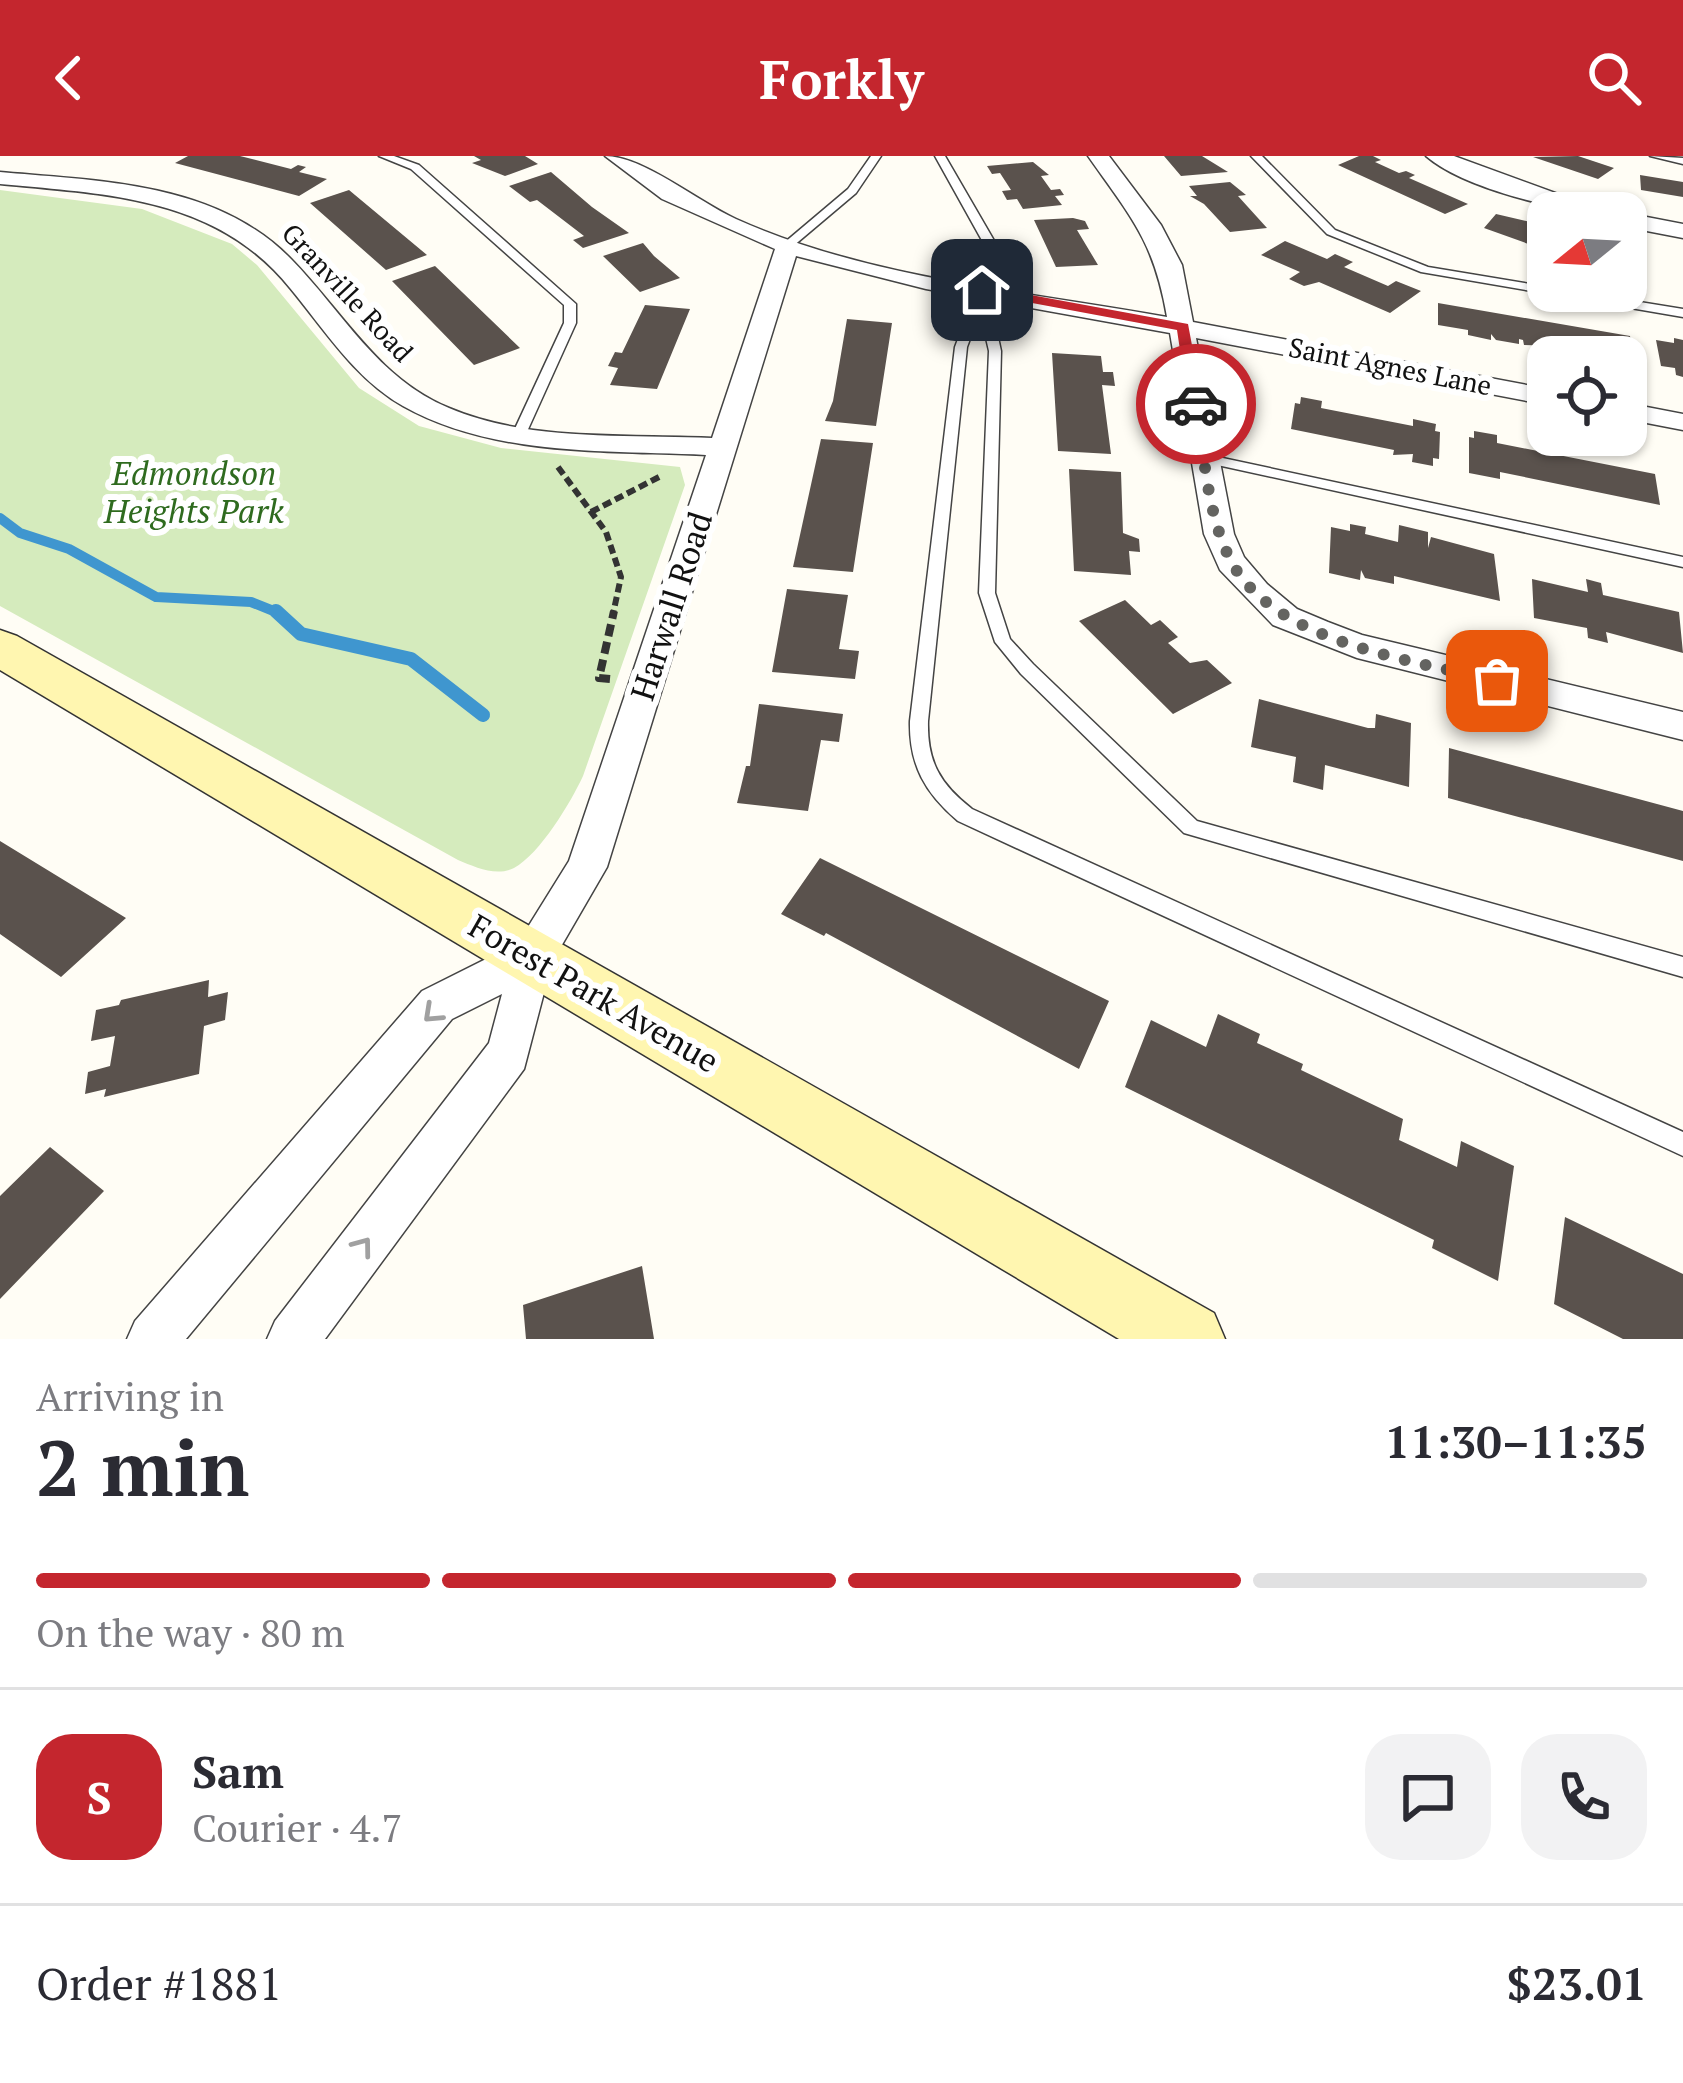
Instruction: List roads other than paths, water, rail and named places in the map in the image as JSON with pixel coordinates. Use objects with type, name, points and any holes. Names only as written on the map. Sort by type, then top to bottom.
[{"type":"street","name":"Saint Agnes Lane","points":[[615,156],[681,200],[788,245],[982,290],[1527,393]]},
{"type":"street","points":[[1098,156],[1162,244],[1183,327],[1219,534],[1231,562],[1256,592],[1286,617],[1357,646],[1683,727]]},
{"type":"street","points":[[1436,156],[1529,192]]},
{"type":"street","name":"Granville Road","points":[[0,178],[167,200],[229,223],[280,259],[363,359],[410,399],[480,426],[723,447]]},
{"type":"street","points":[[1647,224],[1683,231]]},
{"type":"street","name":"Harwall Road","points":[[293,1339],[508,1054],[533,957],[587,867],[788,245]]},
{"type":"street","points":[[1647,415],[1683,422]]},
{"type":"street","name":"Forest Park Avenue","points":[[0,648],[1188,1339]]},
{"type":"street","points":[[153,1339],[436,1005],[533,957]]},
{"type":"lane","points":[[384,156],[415,167],[570,304],[570,323],[520,433]]},
{"type":"lane","points":[[788,245],[852,191],[876,156]]},
{"type":"lane","points":[[940,156],[990,244],[992,266],[961,347],[919,721],[917,750],[926,778],[965,815],[1683,1144]]},
{"type":"lane","points":[[1256,156],[1331,232],[1425,270],[1527,287]]},
{"type":"lane","points":[[1655,156],[1683,161]]},
{"type":"lane","points":[[982,290],[995,351],[987,593],[1003,642],[1027,669],[1191,827],[1683,967]]},
{"type":"lane","points":[[1647,308],[1683,314]]},
{"type":"lane","points":[[1204,458],[1683,562]]},
{"type":"waterway","points":[[0,518],[20,533],[69,549],[156,597],[251,602],[278,613]]},
{"type":"waterway","points":[[278,613],[301,634],[411,659],[483,715]]},
{"type":"park label","name":"Edmondson Heights Park","points":[[194,492]]}]
